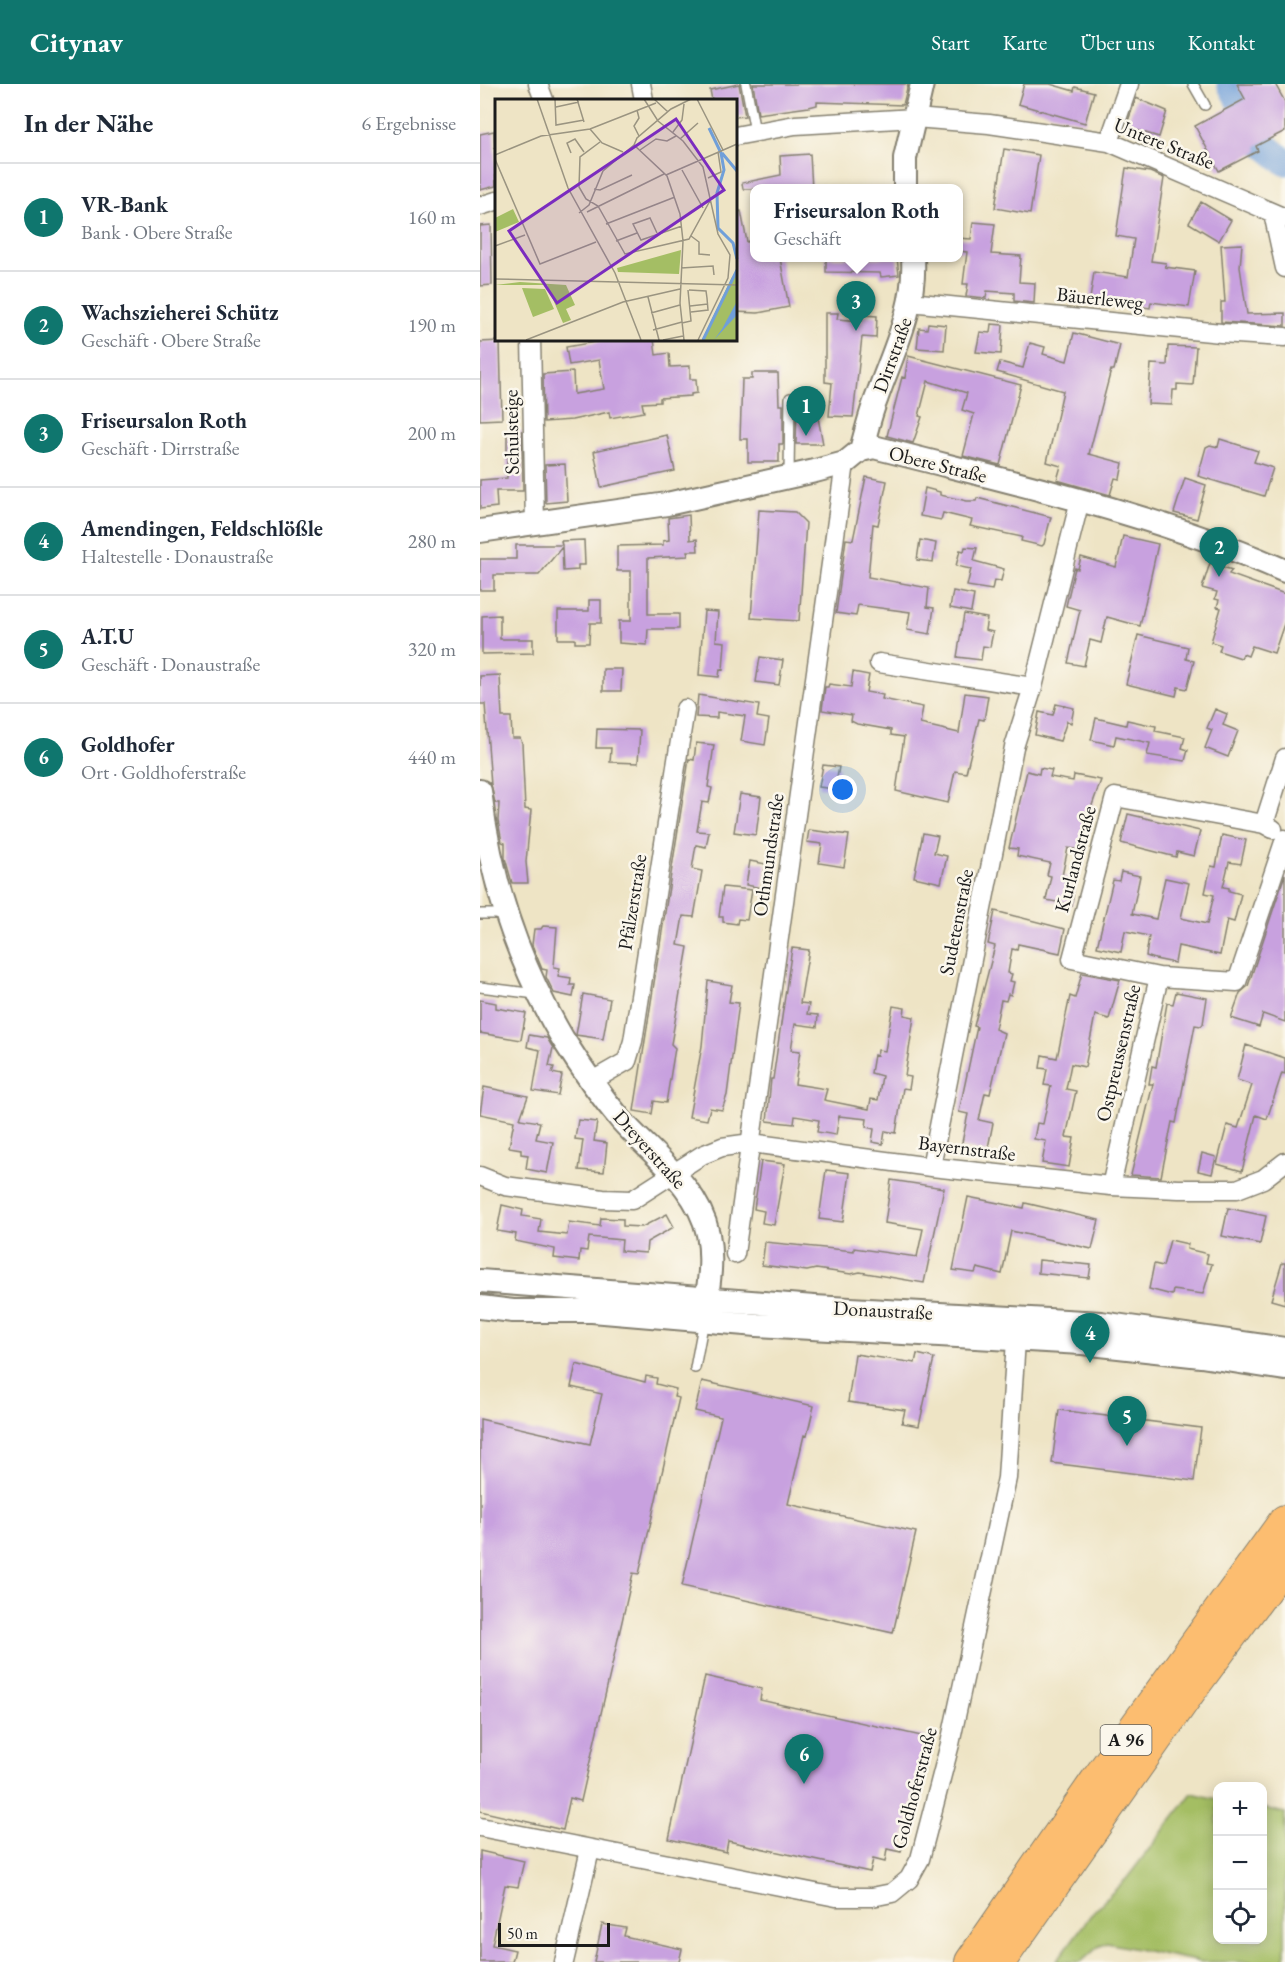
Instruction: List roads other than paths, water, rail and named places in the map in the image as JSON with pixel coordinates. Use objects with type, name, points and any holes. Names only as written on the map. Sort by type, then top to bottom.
[{"type":"highway","name":"A 96","points":[[971,1962],[1097,1780],[1285,1521]]},
{"type":"highway","name":"A 96","points":[[999,1962],[1189,1692],[1285,1562]]},
{"type":"street","points":[[538,84],[544,99]]},
{"type":"street","points":[[641,84],[644,99]]},
{"type":"street","points":[[906,184],[905,158],[922,84]]},
{"type":"street","points":[[1109,142],[1129,84]]},
{"type":"street","name":"Untere Straße","points":[[736,136],[795,125],[915,118],[989,124],[1109,142],[1279,215]]},
{"type":"street","points":[[480,206],[495,201]]},
{"type":"street","points":[[1279,215],[1285,268]]},
{"type":"street","name":"Dirrstraße","points":[[853,457],[901,336],[910,302],[913,262]]},
{"type":"street","name":"Bäuerleweg","points":[[910,302],[1209,332],[1285,336]]},
{"type":"street","name":"Schulsteige","points":[[531,340],[535,524]]},
{"type":"street","name":"Obere Straße","points":[[480,531],[667,504],[791,481],[874,447],[1152,520],[1236,549],[1285,571]]},
{"type":"street","name":"Othmundstraße","points":[[735,1254],[834,515],[853,457]]},
{"type":"street","name":"Sudetenstraße","points":[[931,1167],[1014,747],[1033,687],[1080,500]]},
{"type":"street","points":[[879,663],[1033,687]]},
{"type":"street","name":"Pfälzerstraße","points":[[592,1081],[627,1061],[633,1041],[685,709]]},
{"type":"street","points":[[1285,758],[1264,824],[1285,834]]},
{"type":"street","name":"Dreyerstraße","points":[[480,791],[491,860],[506,914],[538,995],[564,1040],[619,1118],[673,1174],[696,1202],[708,1233],[711,1263],[704,1320]]},
{"type":"street","name":"Kurlandstraße","points":[[1159,977],[1072,959],[1115,797],[1264,824]]},
{"type":"street","name":"Ostpreussenstraße","points":[[1111,1186],[1159,977],[1237,982],[1285,839]]},
{"type":"street","name":"Bayernstraße","points":[[480,1176],[505,1186],[621,1201],[632,1200],[702,1155],[722,1147],[751,1143],[931,1167],[1111,1186],[1237,1189],[1263,1179],[1285,1162]]},
{"type":"street","name":"Donaustraße","points":[[480,1281],[814,1307],[1101,1323],[1285,1349]]},
{"type":"street","name":"Donaustraße","points":[[480,1307],[513,1311],[592,1311],[1082,1343],[1201,1356],[1285,1370]]},
{"type":"street","name":"Goldhoferstraße","points":[[480,1827],[590,1850],[715,1871],[836,1897],[872,1897],[892,1893],[909,1879],[920,1859],[950,1744],[1007,1478],[1016,1340]]},
{"type":"street","points":[[564,1962],[590,1850]]},
{"type":"lane","points":[[746,84],[755,132]]},
{"type":"lane","points":[[1193,84],[1205,105]]},
{"type":"lane","points":[[791,481],[790,398],[797,398]]},
{"type":"lane","points":[[480,914],[506,914]]},
{"type":"lane","points":[[480,987],[538,995]]},
{"type":"lane","points":[[695,1368],[704,1320]]},
{"type":"waterway","points":[[1230,84],[1263,144],[1285,162]]},
{"type":"place","name":"Friseursalon Roth","points":[[856,331]]},
{"type":"place","name":"VR-Bank","points":[[806,436]]},
{"type":"place","name":"Wachszieherei Schütz","points":[[1219,577]]},
{"type":"place","name":"Amendingen, Feldschlößle","points":[[1090,1363]]},
{"type":"place","name":"A.T.U","points":[[1127,1446]]},
{"type":"place","name":"Goldhofer","points":[[804,1784]]}]
